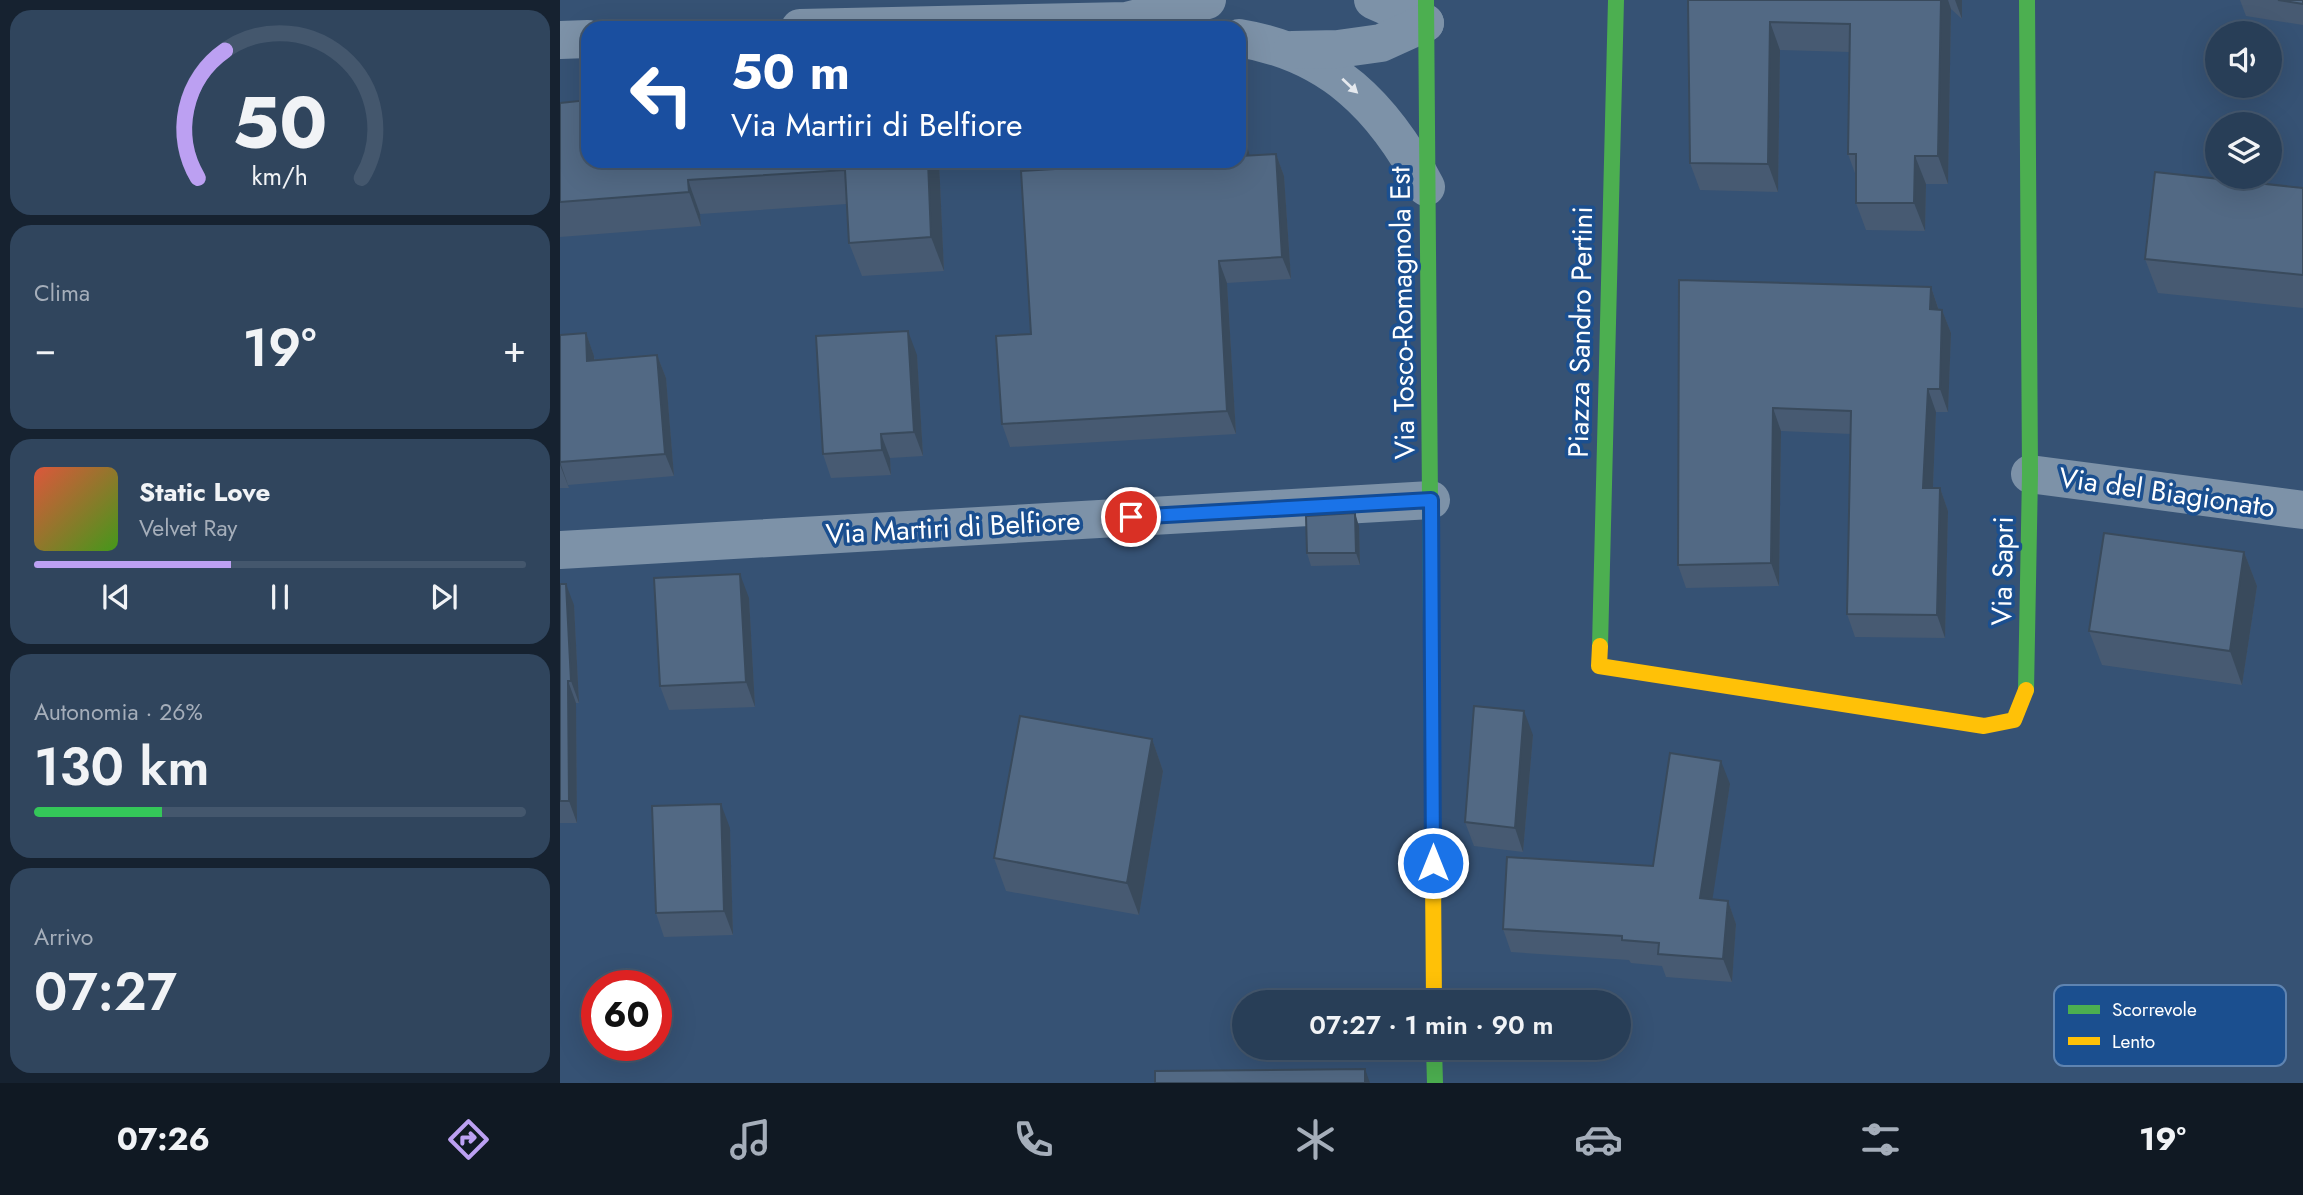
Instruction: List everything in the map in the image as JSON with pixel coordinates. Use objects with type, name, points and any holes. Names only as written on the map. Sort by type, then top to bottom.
[{"type":"street","points":[[1127,21],[1207,0]]},
{"type":"street","points":[[1373,0],[1425,11]]},
{"type":"street","name":"Piazza Sandro Pertini","points":[[1599,666],[1616,0]]},
{"type":"street","name":"Via Sapri","points":[[1599,666],[1984,726],[2014,720],[2026,694],[2030,474],[2027,0]]},
{"type":"street","points":[[1246,40],[1292,50],[1338,49],[1381,43],[1425,11]]},
{"type":"street","name":"Via Tosco-Romagnola Est","points":[[1425,11],[1434,990]]},
{"type":"street","points":[[830,21],[869,12],[1007,21]]},
{"type":"street","points":[[560,40],[581,39]]},
{"type":"street","points":[[1292,50],[1338,75],[1372,107],[1405,147],[1426,187]]},
{"type":"street","name":"Via del Biagionato","points":[[2030,474],[2303,510]]},
{"type":"street","name":"Via Martiri di Belfiore","points":[[560,550],[1431,500]]},
{"type":"street","points":[[1434,1060],[1435,1083]]},
{"type":"building","points":[[1688,0],[1941,0],[1938,156],[1915,156],[1914,203],[1856,203],[1856,154],[1848,154],[1850,24],[1770,22],[1768,164],[1690,163]]},
{"type":"building","points":[[2278,0],[2303,0],[2303,4]]},
{"type":"building","points":[[581,101],[581,168],[928,168],[931,237],[849,243],[845,170],[688,180],[689,192],[560,202],[560,103]]},
{"type":"building","points":[[1276,154],[1282,257],[1219,261],[1227,411],[1002,424],[996,336],[1031,334],[1021,171],[1246,168],[1246,156]]},
{"type":"building","points":[[2155,172],[2205,177],[2205,189],[2282,189],[2282,186],[2303,188],[2303,275],[2145,259]]},
{"type":"building","points":[[1679,280],[1931,287],[1930,309],[1942,310],[1940,389],[1928,389],[1923,488],[1940,488],[1937,615],[1847,614],[1851,411],[1773,408],[1771,563],[1678,565]]},
{"type":"building","points":[[908,331],[914,432],[881,434],[882,450],[823,454],[816,336]]},
{"type":"building","points":[[586,333],[587,361],[657,355],[665,454],[560,462],[560,335]]},
{"type":"building","points":[[1355,513],[1356,553],[1307,553],[1306,516]]},
{"type":"building","points":[[2104,533],[2244,552],[2230,651],[2089,631]]},
{"type":"building","points":[[740,574],[746,682],[660,686],[654,578]]},
{"type":"building","points":[[560,584],[566,584],[571,681],[568,681],[569,801],[560,801]]},
{"type":"building","points":[[1474,706],[1524,711],[1515,828],[1465,822]]},
{"type":"building","points":[[1020,716],[1152,739],[1127,883],[994,858]]},
{"type":"building","points":[[1670,753],[1721,761],[1700,898],[1728,901],[1723,959],[1658,954],[1659,943],[1622,940],[1622,936],[1503,929],[1507,857],[1653,866]]},
{"type":"building","points":[[721,804],[724,911],[656,913],[652,806]]},
{"type":"building","points":[[1365,1069],[1365,1083],[1155,1083],[1155,1071]]},
{"type":"traffic: fast","points":[[1426,0],[1433,877]]},
{"type":"traffic: fast","points":[[1600,646],[1616,0]]},
{"type":"traffic: fast","points":[[2026,690],[2030,474],[2027,0]]},
{"type":"traffic: fast","points":[[1434,1060],[1435,1083]]},
{"type":"traffic: slow","points":[[1600,646],[1599,666],[1984,726],[2014,720],[2026,690]]},
{"type":"traffic: slow","points":[[1433,877],[1434,990]]},
{"type":"route","points":[[1131,517],[1431,500],[1433,863]]}]
